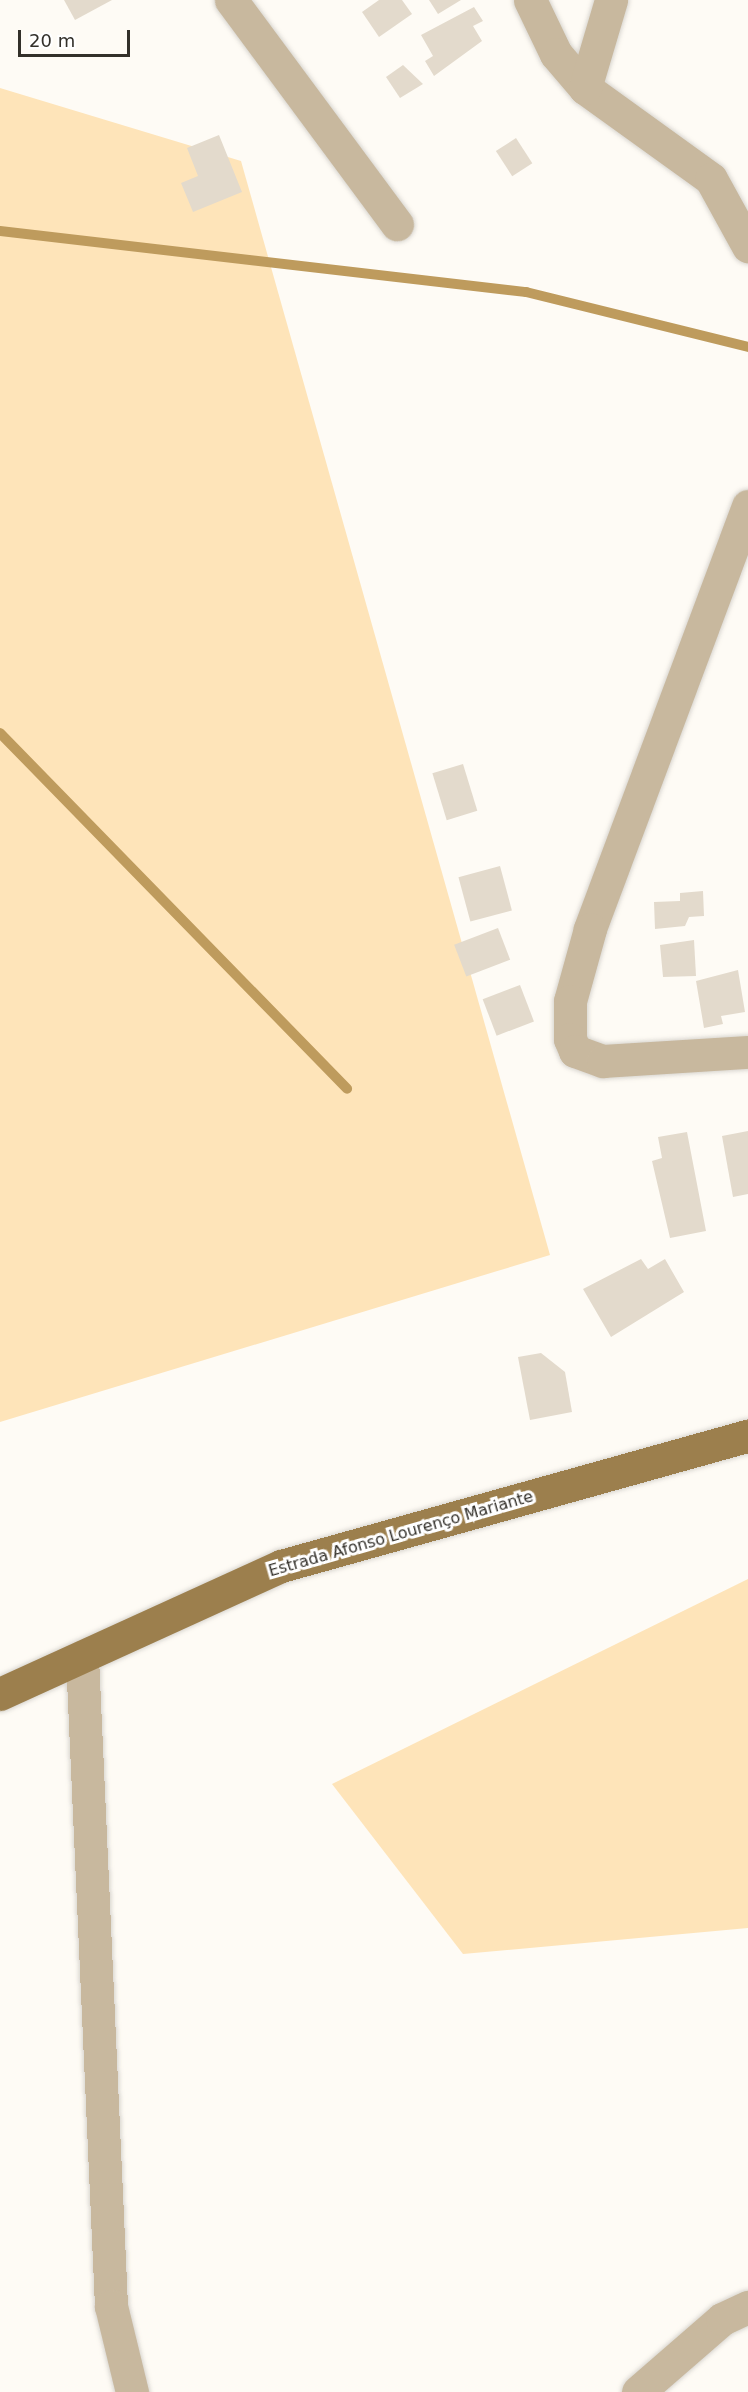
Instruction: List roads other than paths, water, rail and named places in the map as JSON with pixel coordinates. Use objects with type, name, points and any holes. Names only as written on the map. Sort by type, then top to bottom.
[{"type":"main road","name":"Estrada Afonso Lourenço Mariante","points":[[0,1694],[281,1566],[748,1436]]},
{"type":"street","points":[[231,0],[397,224]]},
{"type":"street","points":[[530,0],[556,54],[585,88],[711,179],[748,246]]},
{"type":"street","points":[[585,88],[611,0]]},
{"type":"street","points":[[748,506],[590,929],[570,1001],[576,1051],[603,1060],[748,1052]]},
{"type":"street","points":[[82,1657],[111,2306],[132,2392]]},
{"type":"street","points":[[638,2392],[722,2319],[748,2307]]},
{"type":"waterway","points":[[0,231],[526,292],[748,347]]},
{"type":"waterway","points":[[0,733],[347,1089]]}]
